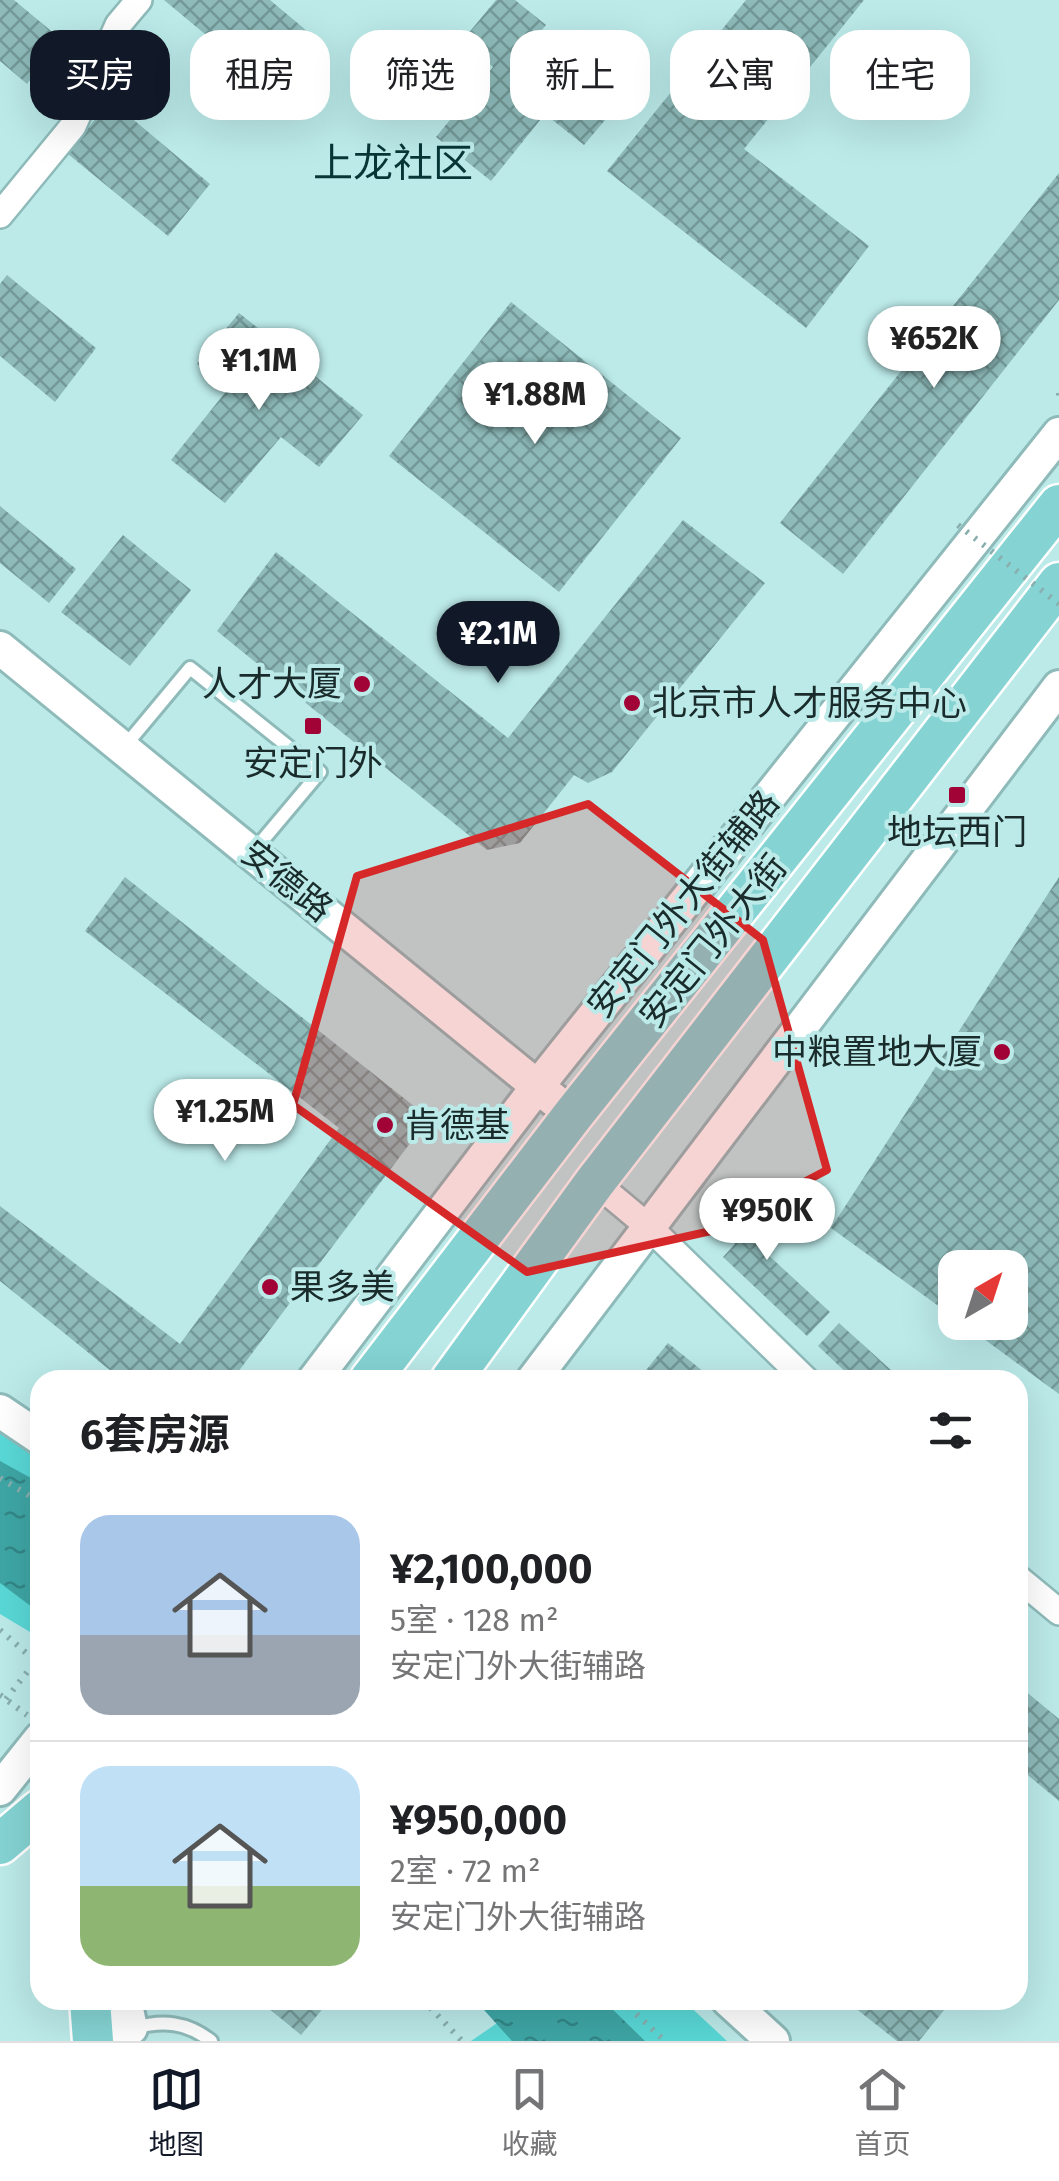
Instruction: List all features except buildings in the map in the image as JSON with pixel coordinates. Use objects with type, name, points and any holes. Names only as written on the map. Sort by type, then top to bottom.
[{"type":"main road","name":"安定门外大街","points":[[378,1370],[573,1115],[1059,505]]},
{"type":"main road","name":"安定门外大街","points":[[458,1370],[595,1182],[1059,583]]},
{"type":"main road","points":[[0,1844],[30,1818]]},
{"type":"street","points":[[0,215],[73,126],[118,25],[139,0]]},
{"type":"street","name":"安定门外大街辅路","points":[[322,1370],[537,1087],[1059,434]]},
{"type":"street","name":"安德路","points":[[0,648],[573,1115]]},
{"type":"street","points":[[541,1370],[1059,688]]},
{"type":"street","points":[[595,1182],[650,1228],[796,1370]]},
{"type":"street","points":[[0,1411],[30,1431]]},
{"type":"street","points":[[1028,1586],[1059,1612]]},
{"type":"street","points":[[0,1789],[30,1738]]},
{"type":"street","points":[[739,2010],[773,2041]]},
{"type":"lane","points":[[124,748],[190,668],[291,747],[320,772],[252,854]]},
{"type":"lane","points":[[112,2028],[184,2025],[210,2041]]},
{"type":"path","points":[[958,526],[1059,604]]},
{"type":"path","points":[[0,1478],[30,1496]]},
{"type":"path","points":[[0,1630],[30,1657]]},
{"type":"path","points":[[30,1672],[3,1697],[30,1724]]},
{"type":"path","points":[[433,2010],[462,2041]]},
{"type":"path","points":[[632,2010],[666,2041]]},
{"type":"highlighted area","points":[[588,804],[763,940],[827,1170],[711,1231],[527,1272],[293,1105],[357,876]]},
{"type":"shaded area","points":[[0,1432],[30,1454],[30,1632],[0,1614]]},
{"type":"shaded area","points":[[516,2010],[694,2010],[727,2041],[471,2041]]},
{"type":"water","points":[[0,1461],[30,1478],[30,1606],[0,1583]]},
{"type":"water","points":[[484,2010],[613,2010],[645,2041],[512,2041]]},
{"type":"place","name":"人才大厦","points":[[362,684]]},
{"type":"place","name":"北京市人才服务中心","points":[[632,703]]},
{"type":"place","name":"安定门外","points":[[313,726]]},
{"type":"place","name":"地坛西门","points":[[957,795]]},
{"type":"place","name":"中粮置地大厦","points":[[1002,1052]]},
{"type":"place","name":"肯德基","points":[[385,1125]]},
{"type":"place","name":"果多美","points":[[270,1287]]},
{"type":"district","name":"上龙社区","points":[[393,163]]}]
